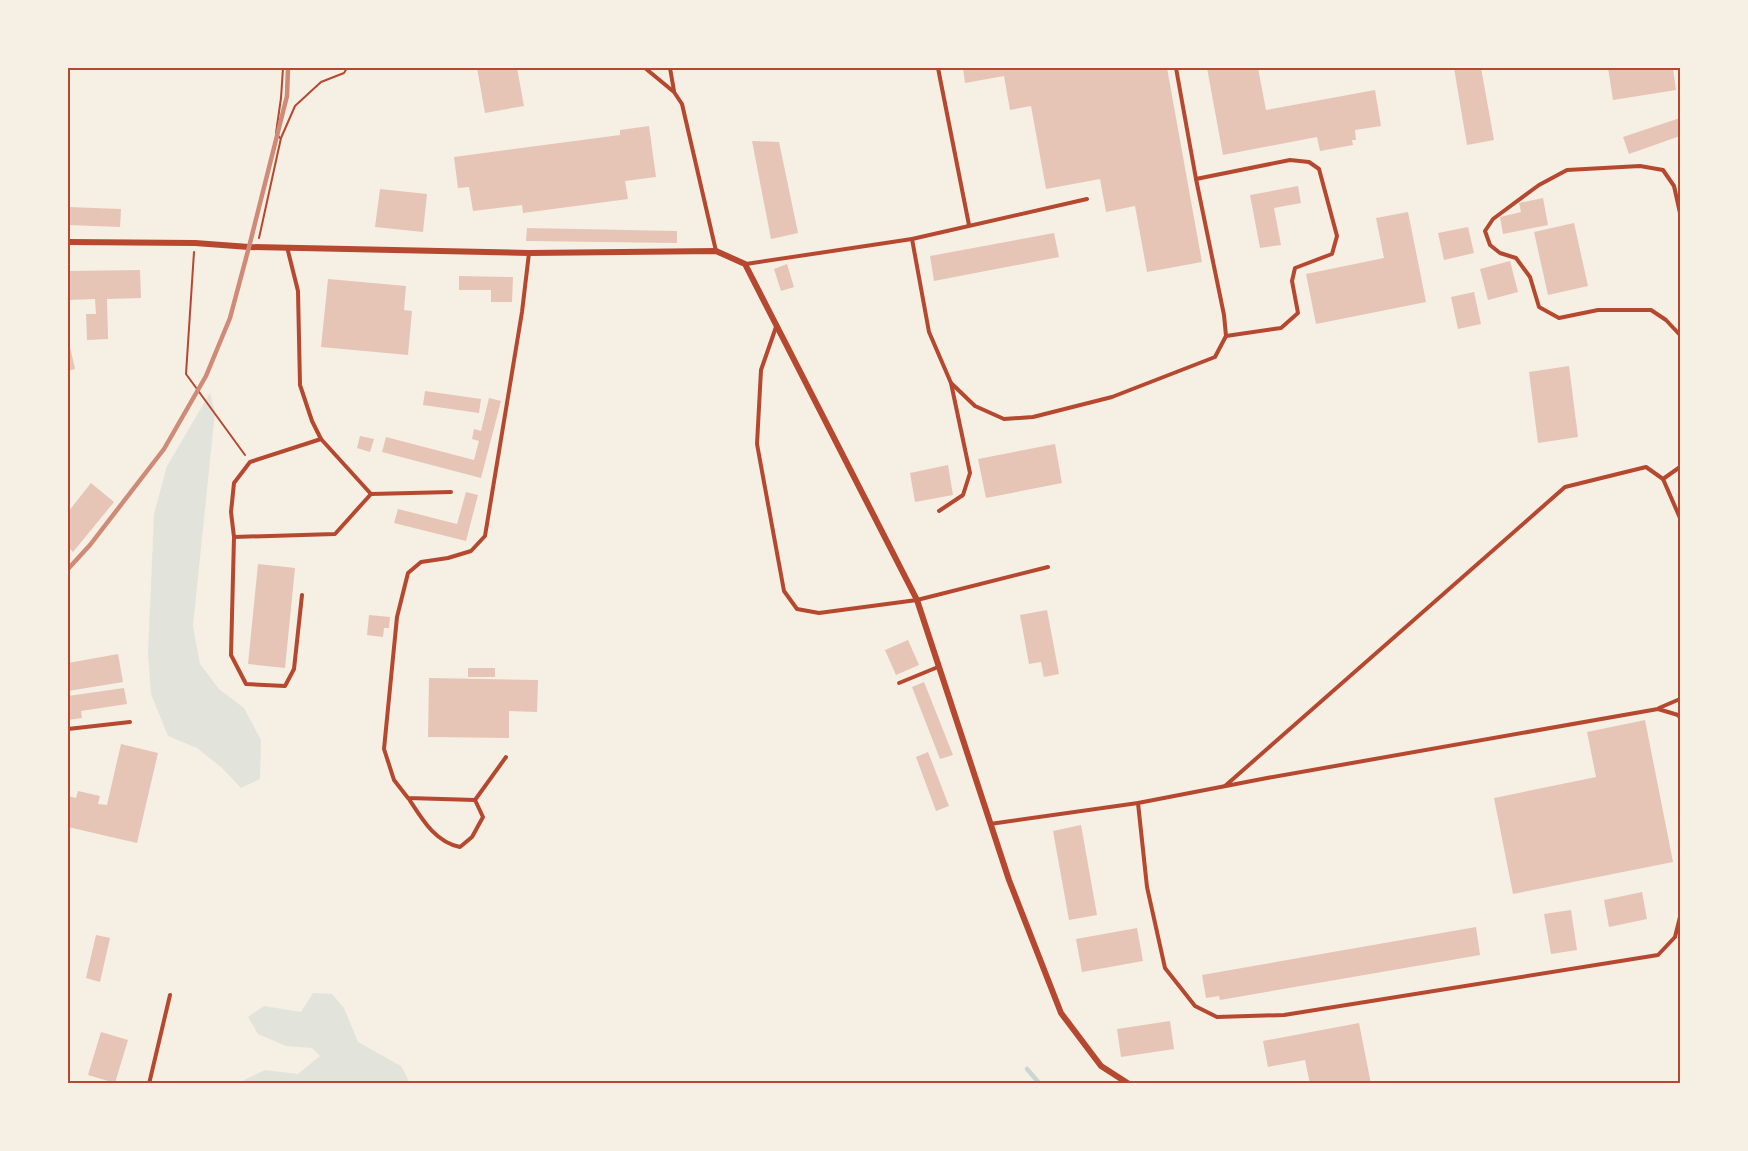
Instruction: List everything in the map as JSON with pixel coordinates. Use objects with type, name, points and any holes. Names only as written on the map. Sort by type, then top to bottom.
[{"type":"street","points":[[68,242],[195,243],[529,253],[716,251],[745,264],[916,600],[989,824],[1061,1013],[1101,1066],[1129,1083]]},
{"type":"lane","points":[[645,68],[674,92],[682,104],[716,251]]},
{"type":"lane","points":[[670,68],[674,92]]},
{"type":"lane","points":[[938,68],[969,225]]},
{"type":"lane","points":[[951,383],[975,406],[1004,419],[1033,417],[1112,397],[1215,357],[1226,336],[1224,315],[1176,68]]},
{"type":"lane","points":[[1196,179],[1290,160],[1309,162],[1319,169],[1337,236],[1332,254],[1295,268],[1292,281],[1299,313],[1281,328],[1226,336]]},
{"type":"lane","points":[[1680,213],[1674,186],[1663,170],[1640,166],[1567,170],[1539,185],[1494,219],[1485,231],[1490,245],[1500,253],[1516,258],[1523,267],[1530,277],[1539,307],[1559,318],[1598,310],[1652,310],[1666,320],[1680,335]]},
{"type":"lane","points":[[1674,186],[1680,184]]},
{"type":"lane","points":[[745,264],[912,239],[1087,198]]},
{"type":"lane","points":[[912,239],[929,332],[951,383],[970,473],[963,495],[939,511]]},
{"type":"lane","points":[[286,247],[298,291],[300,385],[312,421],[321,440],[371,494]]},
{"type":"lane","points":[[475,800],[483,817],[472,837],[460,847],[448,845],[429,829],[394,780],[384,749],[397,617],[408,573],[421,562],[448,558],[471,551],[485,536],[522,312],[529,253]]},
{"type":"lane","points":[[777,326],[761,370],[757,444],[784,591],[798,609],[819,613],[916,600],[1048,567]]},
{"type":"lane","points":[[302,595],[294,669],[285,686],[246,684],[231,655],[234,537],[231,512],[234,483],[250,462],[321,440]]},
{"type":"lane","points":[[1225,786],[1565,487],[1646,467],[1663,479],[1680,518]]},
{"type":"lane","points":[[1663,479],[1680,467]]},
{"type":"lane","points":[[234,537],[335,534],[371,494],[451,492]]},
{"type":"lane","points":[[899,683],[938,667]]},
{"type":"lane","points":[[989,824],[1138,803],[1658,709],[1680,699]]},
{"type":"lane","points":[[1658,709],[1678,715],[1680,718]]},
{"type":"lane","points":[[68,729],[130,722]]},
{"type":"lane","points":[[475,800],[506,757]]},
{"type":"lane","points":[[408,798],[475,800]]},
{"type":"lane","points":[[1138,803],[1147,887],[1165,968],[1194,1006],[1217,1017],[1284,1015],[1658,955],[1675,937],[1680,917]]},
{"type":"lane","points":[[149,1083],[170,995]]},
{"type":"path","points":[[280,138],[276,133],[283,68]]},
{"type":"path","points":[[257,246],[280,138],[295,106],[321,82],[344,73],[347,68]]},
{"type":"path","points":[[195,243],[186,374],[250,462]]},
{"type":"shaded area","points":[[210,393],[215,412],[193,626],[200,664],[219,689],[244,708],[261,740],[260,779],[241,788],[222,768],[197,748],[168,736],[151,694],[148,653],[154,514],[167,466]]},
{"type":"shaded area","points":[[313,993],[332,994],[344,1008],[358,1042],[401,1066],[410,1083],[238,1083],[265,1070],[298,1074],[320,1056],[312,1048],[286,1046],[258,1034],[248,1017],[264,1006],[301,1012]]},
{"type":"building","points":[[477,68],[517,68],[524,106],[485,113]]},
{"type":"building","points":[[963,68],[1167,68],[1202,262],[1147,272],[1135,206],[1106,212],[1100,179],[1046,189],[1031,106],[1010,110],[1004,76],[965,83]]},
{"type":"building","points":[[1207,68],[1258,68],[1266,110],[1375,90],[1381,126],[1355,130],[1356,140],[1352,140],[1353,145],[1320,151],[1317,137],[1223,155]]},
{"type":"building","points":[[1454,68],[1481,68],[1494,140],[1467,145]]},
{"type":"building","points":[[1608,68],[1673,68],[1676,90],[1613,100]]},
{"type":"building","points":[[1680,118],[1680,136],[1629,154],[1623,137]]},
{"type":"building","points":[[649,126],[656,177],[625,181],[628,199],[523,213],[522,205],[473,211],[469,187],[458,188],[454,157],[620,135],[620,130]]},
{"type":"building","points":[[752,141],[779,142],[798,233],[771,239]]},
{"type":"building","points":[[1298,186],[1301,203],[1274,208],[1281,245],[1260,248],[1250,195]]},
{"type":"building","points":[[380,189],[427,194],[423,232],[375,227]]},
{"type":"building","points":[[1543,198],[1548,225],[1503,234],[1500,217],[1521,212],[1519,203]]},
{"type":"building","points":[[68,207],[121,209],[120,227],[68,225]]},
{"type":"building","points":[[1408,212],[1426,302],[1316,324],[1306,274],[1384,258],[1376,218]]},
{"type":"building","points":[[1574,223],[1588,286],[1548,295],[1534,232]]},
{"type":"building","points":[[1468,227],[1474,253],[1444,260],[1438,233]]},
{"type":"building","points":[[527,228],[677,231],[677,243],[526,241]]},
{"type":"building","points":[[1054,233],[1059,257],[934,281],[930,256]]},
{"type":"building","points":[[1510,261],[1518,292],[1488,300],[1480,269]]},
{"type":"building","points":[[787,264],[794,287],[781,291],[774,269]]},
{"type":"building","points":[[140,270],[141,298],[107,299],[108,339],[87,340],[86,314],[96,314],[95,299],[68,300],[68,271]]},
{"type":"building","points":[[459,276],[513,277],[512,302],[491,302],[491,290],[459,290]]},
{"type":"building","points":[[328,279],[406,286],[404,310],[412,311],[408,355],[321,347]]},
{"type":"building","points":[[1474,292],[1481,324],[1458,329],[1451,297]]},
{"type":"building","points":[[68,338],[75,369],[68,371]]},
{"type":"building","points":[[1569,366],[1578,437],[1538,443],[1529,372]]},
{"type":"building","points":[[425,391],[481,399],[479,413],[423,405]]},
{"type":"building","points":[[489,398],[501,401],[481,478],[382,452],[386,437],[474,460],[479,441],[472,439],[474,429],[481,431]]},
{"type":"building","points":[[360,436],[374,439],[370,452],[357,448]]},
{"type":"building","points":[[1055,444],[1062,483],[986,498],[978,459]]},
{"type":"building","points":[[948,465],[953,495],[915,502],[910,473]]},
{"type":"building","points":[[91,483],[114,502],[73,552],[68,547],[68,512]]},
{"type":"building","points":[[466,492],[478,495],[466,541],[394,523],[398,509],[457,524]]},
{"type":"building","points":[[258,564],[295,568],[285,668],[248,664]]},
{"type":"building","points":[[1047,610],[1059,674],[1044,677],[1041,662],[1029,664],[1020,615]]},
{"type":"building","points":[[369,615],[390,617],[389,628],[384,628],[383,637],[367,635]]},
{"type":"building","points":[[908,640],[919,665],[896,675],[885,650]]},
{"type":"building","points":[[118,654],[123,682],[68,691],[68,663]]},
{"type":"building","points":[[468,668],[495,668],[495,677],[468,677]]},
{"type":"building","points":[[429,678],[538,680],[537,712],[509,711],[509,738],[428,737]]},
{"type":"building","points":[[924,682],[953,755],[940,759],[912,687]]},
{"type":"building","points":[[124,688],[127,704],[81,711],[82,718],[68,720],[68,696]]},
{"type":"building","points":[[1645,720],[1673,862],[1513,894],[1494,798],[1596,777],[1587,732]]},
{"type":"building","points":[[121,744],[158,753],[137,843],[68,827],[68,796],[76,798],[78,791],[100,796],[98,804],[107,805]]},
{"type":"building","points":[[928,752],[949,806],[936,811],[916,757]]},
{"type":"building","points":[[1081,825],[1097,915],[1069,920],[1053,831]]},
{"type":"building","points":[[1642,892],[1647,919],[1609,927],[1604,900]]},
{"type":"building","points":[[1571,910],[1577,950],[1551,954],[1544,914]]},
{"type":"building","points":[[1476,927],[1480,955],[1220,1000],[1219,996],[1206,998],[1202,975]]},
{"type":"building","points":[[1137,928],[1143,961],[1082,972],[1076,939]]},
{"type":"building","points":[[96,935],[110,938],[100,982],[86,978]]},
{"type":"building","points":[[1170,1021],[1174,1049],[1121,1057],[1117,1029]]},
{"type":"building","points":[[1359,1023],[1371,1084],[1310,1084],[1305,1060],[1268,1067],[1263,1041]]},
{"type":"building","points":[[101,1032],[128,1040],[115,1083],[88,1075]]},
{"type":"waterway","points":[[1027,1069],[1040,1084]]},
{"type":"railway","points":[[68,569],[90,545],[164,449],[206,376],[230,318],[249,247],[287,96],[288,68]]}]
